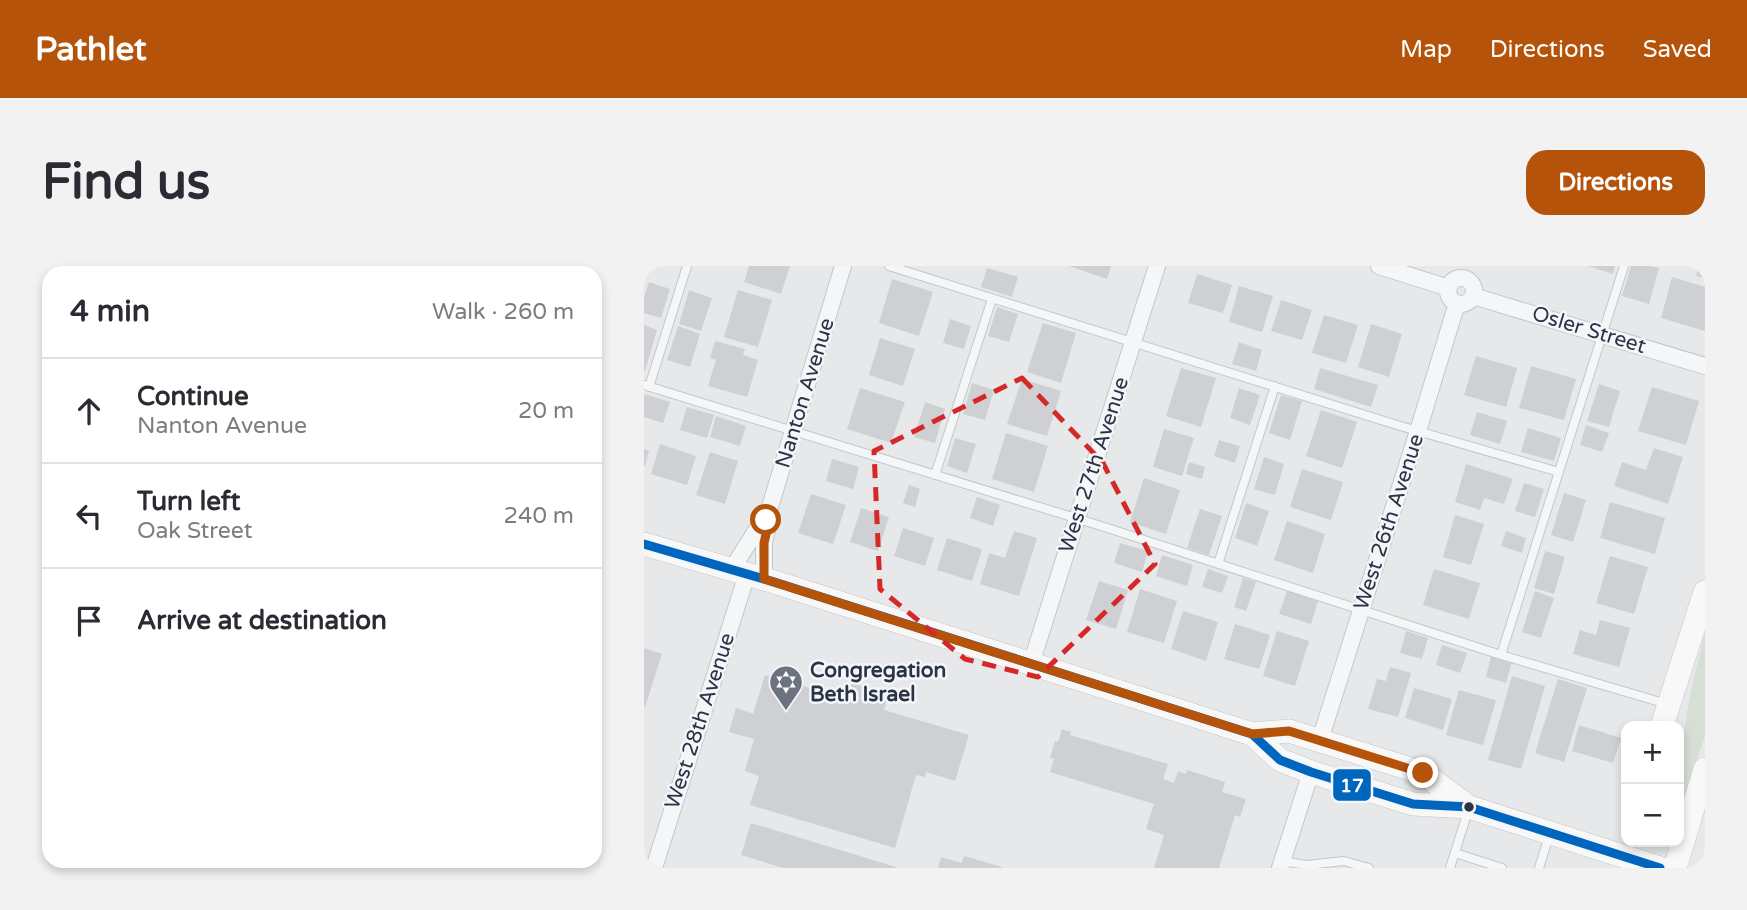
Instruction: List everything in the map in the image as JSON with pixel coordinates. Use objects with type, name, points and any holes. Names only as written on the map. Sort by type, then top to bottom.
[{"type":"main road","points":[[644,544],[748,574],[1252,734],[1289,731],[1320,740],[1423,773],[1469,807]]},
{"type":"main road","points":[[1666,716],[1705,592]]},
{"type":"main road","points":[[1252,734],[1280,761],[1311,772],[1413,804],[1469,807],[1660,868]]},
{"type":"main road","points":[[1675,868],[1705,769]]},
{"type":"street","name":"Nanton Avenue","points":[[748,574],[764,543],[766,520],[843,266]]},
{"type":"street","name":"West 27th Avenue","points":[[1031,664],[1157,266]]},
{"type":"street","points":[[1379,266],[1449,288]]},
{"type":"street","points":[[1466,272],[1473,285],[1473,296],[1467,303],[1457,303],[1450,297],[1449,288],[1466,272]]},
{"type":"street","name":"Osler Street","points":[[1473,296],[1705,366]]},
{"type":"street","name":"West 26th Avenue","points":[[1320,740],[1457,303]]},
{"type":"street","name":"Nanton Avenue","points":[[748,574],[743,549],[759,524],[766,520]]},
{"type":"street","name":"West 28th Avenue","points":[[654,868],[748,574]]},
{"type":"street","points":[[1281,864],[1311,772]]},
{"type":"lane","points":[[687,266],[646,386],[1077,518],[1501,655],[1666,716]]},
{"type":"lane","points":[[889,266],[1418,431],[1559,472]]},
{"type":"lane","points":[[1501,655],[1624,266]]},
{"type":"lane","points":[[935,475],[992,299]]},
{"type":"lane","points":[[1218,564],[1275,386]]},
{"type":"lane","points":[[1450,868],[1469,807]]},
{"type":"lane","points":[[1539,868],[1549,834]]},
{"type":"lane","points":[[1455,853],[1502,868]]},
{"type":"lane","points":[[1281,864],[1307,865],[1344,861],[1369,868]]},
{"type":"highlighted area","points":[[1022,378],[1103,463],[1155,564],[1038,677],[965,659],[880,589],[874,451]]},
{"type":"shaded area","points":[[1705,631],[1705,735],[1684,803],[1684,731]]},
{"type":"building","points":[[749,266],[790,266],[781,294],[744,282]]},
{"type":"building","points":[[1069,266],[1111,266],[1107,279]]},
{"type":"building","points":[[1588,266],[1615,266],[1613,274]]},
{"type":"building","points":[[1631,266],[1659,268],[1649,304],[1622,296]]},
{"type":"building","points":[[1699,266],[1705,266],[1705,278],[1696,276]]},
{"type":"building","points":[[987,268],[1018,277],[1012,297],[981,287]]},
{"type":"building","points":[[1197,274],[1232,285],[1223,313],[1188,303]]},
{"type":"building","points":[[1672,277],[1705,287],[1705,331],[1661,318]]},
{"type":"building","points":[[892,279],[933,292],[919,336],[879,323]]},
{"type":"building","points":[[649,282],[670,289],[661,318],[644,313],[644,297]]},
{"type":"building","points":[[1239,286],[1273,296],[1262,332],[1229,322]]},
{"type":"building","points":[[689,290],[712,298],[701,331],[679,324]]},
{"type":"building","points":[[738,290],[772,300],[758,347],[724,337]]},
{"type":"building","points":[[1281,300],[1312,310],[1302,340],[1271,331]]},
{"type":"building","points":[[997,307],[1018,314],[1009,342],[988,336]]},
{"type":"building","points":[[1324,315],[1358,325],[1346,363],[1312,353]]},
{"type":"building","points":[[950,319],[971,326],[964,349],[943,343]]},
{"type":"building","points":[[1043,323],[1076,333],[1061,383],[1027,372]]},
{"type":"building","points":[[1371,324],[1402,334],[1389,377],[1358,367]]},
{"type":"building","points":[[644,325],[657,330],[645,371],[644,371]]},
{"type":"building","points":[[678,326],[700,334],[690,367],[667,360]]},
{"type":"building","points":[[880,338],[915,349],[903,386],[869,375]]},
{"type":"building","points":[[715,341],[745,349],[743,355],[758,360],[747,397],[708,386],[716,360],[710,358]]},
{"type":"building","points":[[1239,342],[1262,350],[1256,371],[1232,364]]},
{"type":"building","points":[[1476,356],[1517,368],[1506,407],[1464,395]]},
{"type":"building","points":[[1531,366],[1576,379],[1564,420],[1519,408]]},
{"type":"building","points":[[1181,368],[1216,378],[1201,427],[1166,416]]},
{"type":"building","points":[[1320,368],[1378,385],[1371,407],[1314,389]]},
{"type":"building","points":[[1022,379],[1061,391],[1047,436],[1007,424]]},
{"type":"building","points":[[972,383],[994,390],[985,420],[963,414]]},
{"type":"building","points":[[1599,384],[1620,391],[1609,427],[1587,421]]},
{"type":"building","points":[[1652,387],[1699,401],[1686,445],[1638,431]]},
{"type":"building","points":[[860,388],[905,402],[891,443],[847,429]]},
{"type":"building","points":[[1239,388],[1260,395],[1250,425],[1230,418]]},
{"type":"building","points":[[644,394],[670,402],[663,423],[644,417]]},
{"type":"building","points":[[1281,395],[1302,401],[1290,440],[1269,433]]},
{"type":"building","points":[[925,402],[945,409],[935,443],[914,437]]},
{"type":"building","points":[[687,407],[714,415],[707,438],[680,430]]},
{"type":"building","points":[[1321,410],[1357,422],[1342,468],[1306,456]]},
{"type":"building","points":[[1477,412],[1507,421],[1500,444],[1470,435]]},
{"type":"building","points":[[716,416],[746,426],[740,446],[710,437]]},
{"type":"building","points":[[1586,425],[1609,433],[1602,452],[1580,445]]},
{"type":"building","points":[[1528,428],[1561,438],[1554,461],[1521,452]]},
{"type":"building","points":[[1164,429],[1194,438],[1182,476],[1153,467]]},
{"type":"building","points":[[1006,433],[1048,446],[1034,492],[992,479]]},
{"type":"building","points":[[955,438],[976,444],[967,473],[947,466]]},
{"type":"building","points":[[1219,440],[1240,446],[1235,463],[1214,456]]},
{"type":"building","points":[[660,444],[696,456],[687,485],[651,474]]},
{"type":"building","points":[[1654,448],[1683,457],[1668,504],[1614,486],[1622,462],[1646,470]]},
{"type":"building","points":[[644,449],[649,451],[645,466],[644,466]]},
{"type":"building","points":[[710,452],[738,461],[725,504],[696,495]]},
{"type":"building","points":[[1264,457],[1284,464],[1275,495],[1254,489]]},
{"type":"building","points":[[832,459],[859,467],[853,489],[826,481]]},
{"type":"building","points":[[1189,462],[1205,467],[1202,479],[1186,474]]},
{"type":"building","points":[[1466,464],[1513,479],[1504,504],[1484,498],[1480,510],[1455,502]]},
{"type":"building","points":[[1302,469],[1343,482],[1331,520],[1290,507]]},
{"type":"building","points":[[1144,478],[1180,490],[1166,534],[1130,522]]},
{"type":"building","points":[[1524,483],[1544,489],[1535,517],[1515,511]]},
{"type":"building","points":[[909,485],[920,489],[915,507],[903,503]]},
{"type":"building","points":[[1564,493],[1586,500],[1573,542],[1551,535]]},
{"type":"building","points":[[811,494],[846,505],[833,544],[798,533]]},
{"type":"building","points":[[977,497],[1000,505],[993,526],[970,518]]},
{"type":"building","points":[[1610,502],[1665,518],[1655,554],[1600,538]]},
{"type":"building","points":[[1246,503],[1269,511],[1257,546],[1235,538]]},
{"type":"building","points":[[861,508],[889,517],[878,551],[850,542]]},
{"type":"building","points":[[1200,509],[1222,516],[1209,555],[1187,548]]},
{"type":"building","points":[[1455,515],[1484,524],[1471,565],[1443,557]]},
{"type":"building","points":[[1287,521],[1325,534],[1313,573],[1274,560]]},
{"type":"building","points":[[903,528],[934,538],[925,566],[894,556]]},
{"type":"building","points":[[1014,531],[1037,538],[1019,596],[980,584],[989,553],[1005,558]]},
{"type":"building","points":[[1506,531],[1526,538],[1522,553],[1501,546]]},
{"type":"building","points":[[947,538],[982,549],[972,581],[937,570]]},
{"type":"building","points":[[1120,543],[1148,551],[1142,572],[1114,563]]},
{"type":"building","points":[[1545,551],[1565,557],[1554,594],[1534,588]]},
{"type":"building","points":[[1162,555],[1193,565],[1187,586],[1156,576]]},
{"type":"building","points":[[1610,556],[1648,567],[1634,614],[1596,603]]},
{"type":"building","points":[[1208,569],[1228,576],[1222,593],[1202,587]]},
{"type":"building","points":[[1434,569],[1480,583],[1469,619],[1423,605]]},
{"type":"building","points":[[1243,578],[1256,582],[1246,611],[1234,607]]},
{"type":"building","points":[[1099,581],[1128,590],[1116,629],[1086,620]]},
{"type":"building","points":[[1140,589],[1177,601],[1164,643],[1127,632]]},
{"type":"building","points":[[1287,591],[1318,601],[1311,624],[1279,614]]},
{"type":"building","points":[[1535,591],[1554,598],[1541,638],[1522,632]]},
{"type":"building","points":[[1183,611],[1218,622],[1206,661],[1171,649]]},
{"type":"building","points":[[1600,620],[1630,628],[1619,667],[1573,654],[1580,630],[1596,635]]},
{"type":"building","points":[[1235,624],[1270,635],[1259,669],[1224,659]]},
{"type":"building","points":[[1277,631],[1309,641],[1295,686],[1263,676]]},
{"type":"building","points":[[1406,631],[1428,638],[1422,659],[1400,653]]},
{"type":"building","points":[[1442,645],[1467,653],[1460,673],[1436,665]]},
{"type":"building","points":[[644,648],[662,654],[645,707],[644,707]]},
{"type":"building","points":[[1491,656],[1512,662],[1506,683],[1486,677]]},
{"type":"building","points":[[1390,667],[1411,673],[1398,717],[1368,709],[1377,679],[1386,681]]},
{"type":"building","points":[[765,675],[847,699],[852,683],[889,694],[884,710],[969,735],[955,781],[926,772],[925,777],[916,775],[895,848],[750,805],[759,776],[745,771],[754,739],[729,732],[736,708],[753,714]]},
{"type":"building","points":[[1512,676],[1545,686],[1521,769],[1488,760]]},
{"type":"building","points":[[1558,679],[1587,688],[1564,762],[1535,753]]},
{"type":"building","points":[[1414,688],[1452,699],[1443,730],[1405,718]]},
{"type":"building","points":[[1459,690],[1496,700],[1483,745],[1446,735]]},
{"type":"building","points":[[1579,725],[1621,738],[1613,763],[1572,751]]},
{"type":"building","points":[[1062,729],[1071,732],[1070,735],[1168,764],[1163,779],[1174,783],[1178,771],[1186,774],[1187,770],[1225,782],[1222,792],[1246,799],[1240,817],[1235,815],[1219,868],[1154,868],[1164,835],[1146,829],[1154,804],[1050,772],[1054,759],[1050,758]]},
{"type":"building","points":[[751,823],[896,868],[783,868],[741,855]]},
{"type":"building","points":[[964,856],[1002,867],[938,868],[941,857],[961,863]]},
{"type":"transit line","name":"17","points":[[644,544],[771,581],[1252,734],[1280,760],[1311,772],[1413,804],[1469,807],[1660,868]]},
{"type":"place","name":"Congregation Beth Israel","points":[[786,712]]},
{"type":"route","points":[[766,520],[764,579],[1252,734],[1289,731],[1423,773]]}]
